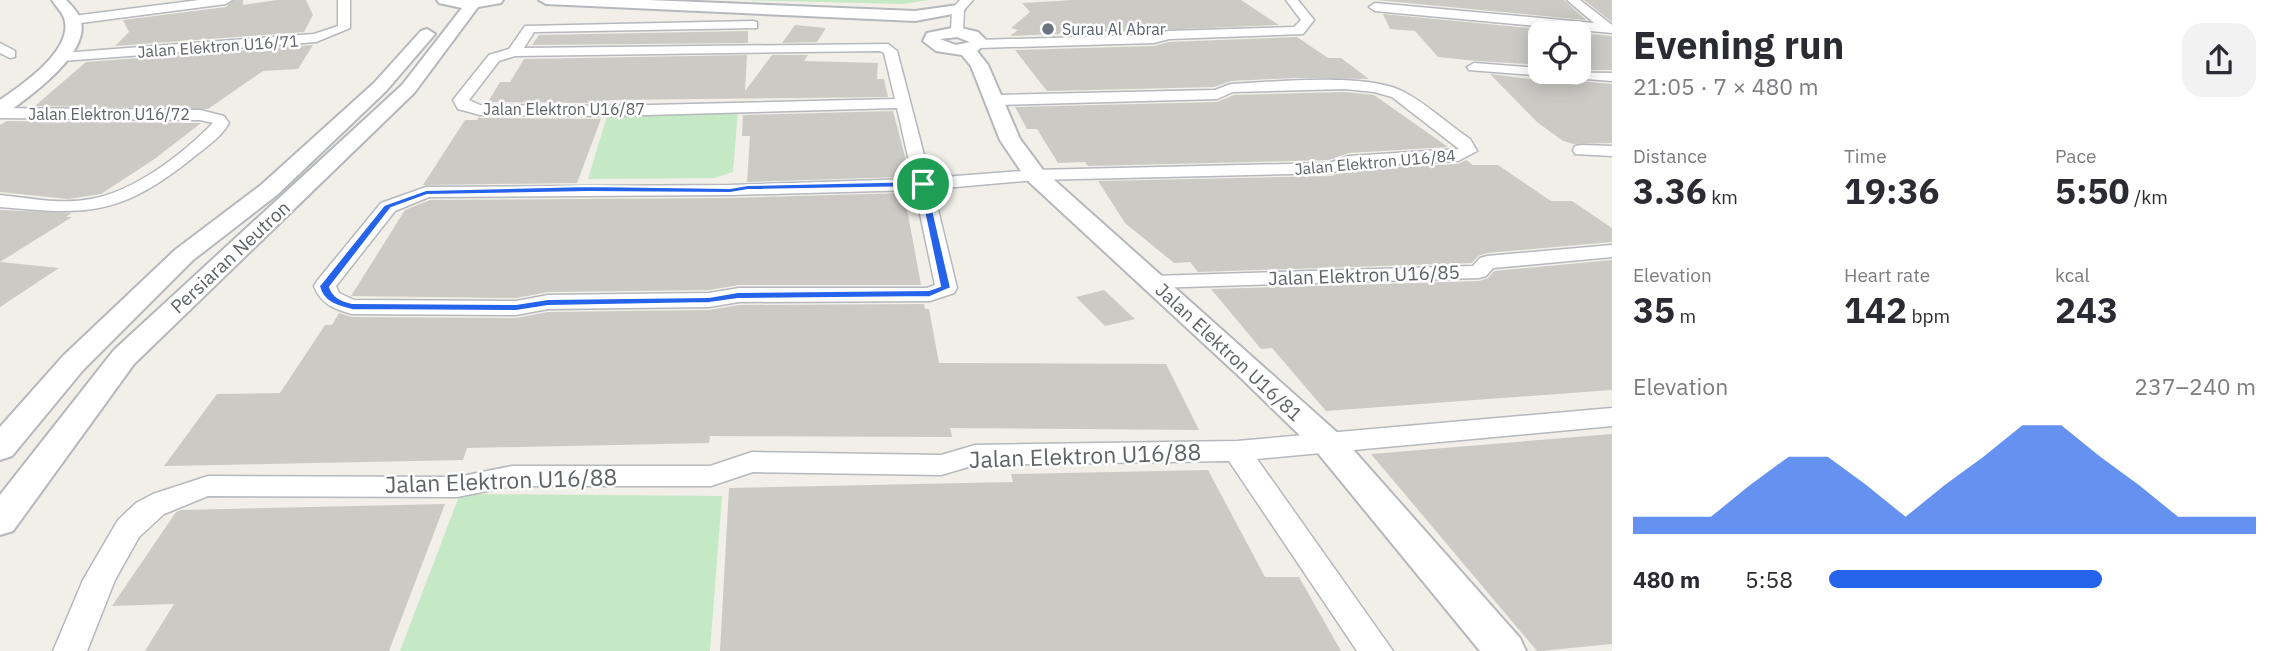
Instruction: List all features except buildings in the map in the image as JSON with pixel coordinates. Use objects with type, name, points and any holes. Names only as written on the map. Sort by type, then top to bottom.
[{"type":"street","points":[[2,108],[62,57],[73,31],[73,20],[59,0]]},
{"type":"street","points":[[73,20],[226,0]]},
{"type":"street","name":"Jalan Elektron U16/71","points":[[62,57],[316,38],[344,28],[344,0]]},
{"type":"street","points":[[546,0],[915,16],[962,5],[955,39]]},
{"type":"street","points":[[877,15],[955,39],[1066,43],[1154,39],[1168,35],[1298,31],[1308,20],[1292,0]]},
{"type":"street","points":[[1573,0],[1610,29]]},
{"type":"street","name":"Persiaran Neutron","points":[[0,448],[82,354],[184,255],[269,190],[477,2]]},
{"type":"street","name":"Persiaran Neutron","points":[[0,522],[124,356],[408,89],[477,2]]},
{"type":"street","points":[[1375,8],[1610,29]]},
{"type":"street","points":[[514,52],[531,29],[753,25]]},
{"type":"street","points":[[638,50],[647,28]]},
{"type":"street","name":"Jalan Elektron U16/81","points":[[955,39],[979,65],[996,100],[1010,140],[1035,175],[1329,444],[1505,651]]},
{"type":"street","name":"Jalan Elektron U16/87","points":[[883,47],[890,51],[905,103],[609,111],[480,110],[463,106],[461,100],[494,58],[514,52],[638,50],[883,47]]},
{"type":"street","points":[[1474,67],[1612,77]]},
{"type":"street","name":"Jalan Elektron U16/84","points":[[996,100],[1217,94],[1244,88],[1364,86],[1397,94],[1464,143],[1469,151],[1458,156],[1349,161],[1331,168],[1035,175]]},
{"type":"street","points":[[905,103],[923,184],[946,288],[930,294],[548,302],[516,308],[365,307],[338,303],[326,294],[325,286],[388,206],[426,192],[730,190],[923,184],[1035,175]]},
{"type":"street","name":"Jalan Elektron U16/72","points":[[0,201],[71,207],[113,200],[128,194],[182,158],[219,127],[220,123],[211,117],[200,115],[2,108]]},
{"type":"street","points":[[1581,150],[1612,151]]},
{"type":"street","name":"Jalan Elektron U16/85","points":[[1153,282],[1479,272],[1487,262],[1612,251]]},
{"type":"street","points":[[1329,444],[1612,416]]},
{"type":"street","name":"Jalan Elektron U16/88","points":[[70,651],[80,622],[123,536],[140,516],[164,502],[208,486],[457,487],[512,476],[711,476],[752,462],[941,465],[975,455],[1237,451],[1329,444]]},
{"type":"street","points":[[1237,451],[1376,651]]},
{"type":"green space","points":[[740,0],[929,0],[903,4]]},
{"type":"green space","points":[[738,109],[733,172],[714,178],[588,179],[607,116]]},
{"type":"green space","points":[[460,494],[722,496],[710,651],[400,651]]},
{"type":"place","name":"Surau Al Abrar","points":[[1048,29]]},
{"type":"route","points":[[923,184],[946,288],[930,294],[548,302],[516,308],[352,307],[338,303],[326,294],[325,286],[388,206],[426,192],[730,190],[923,184]]}]
